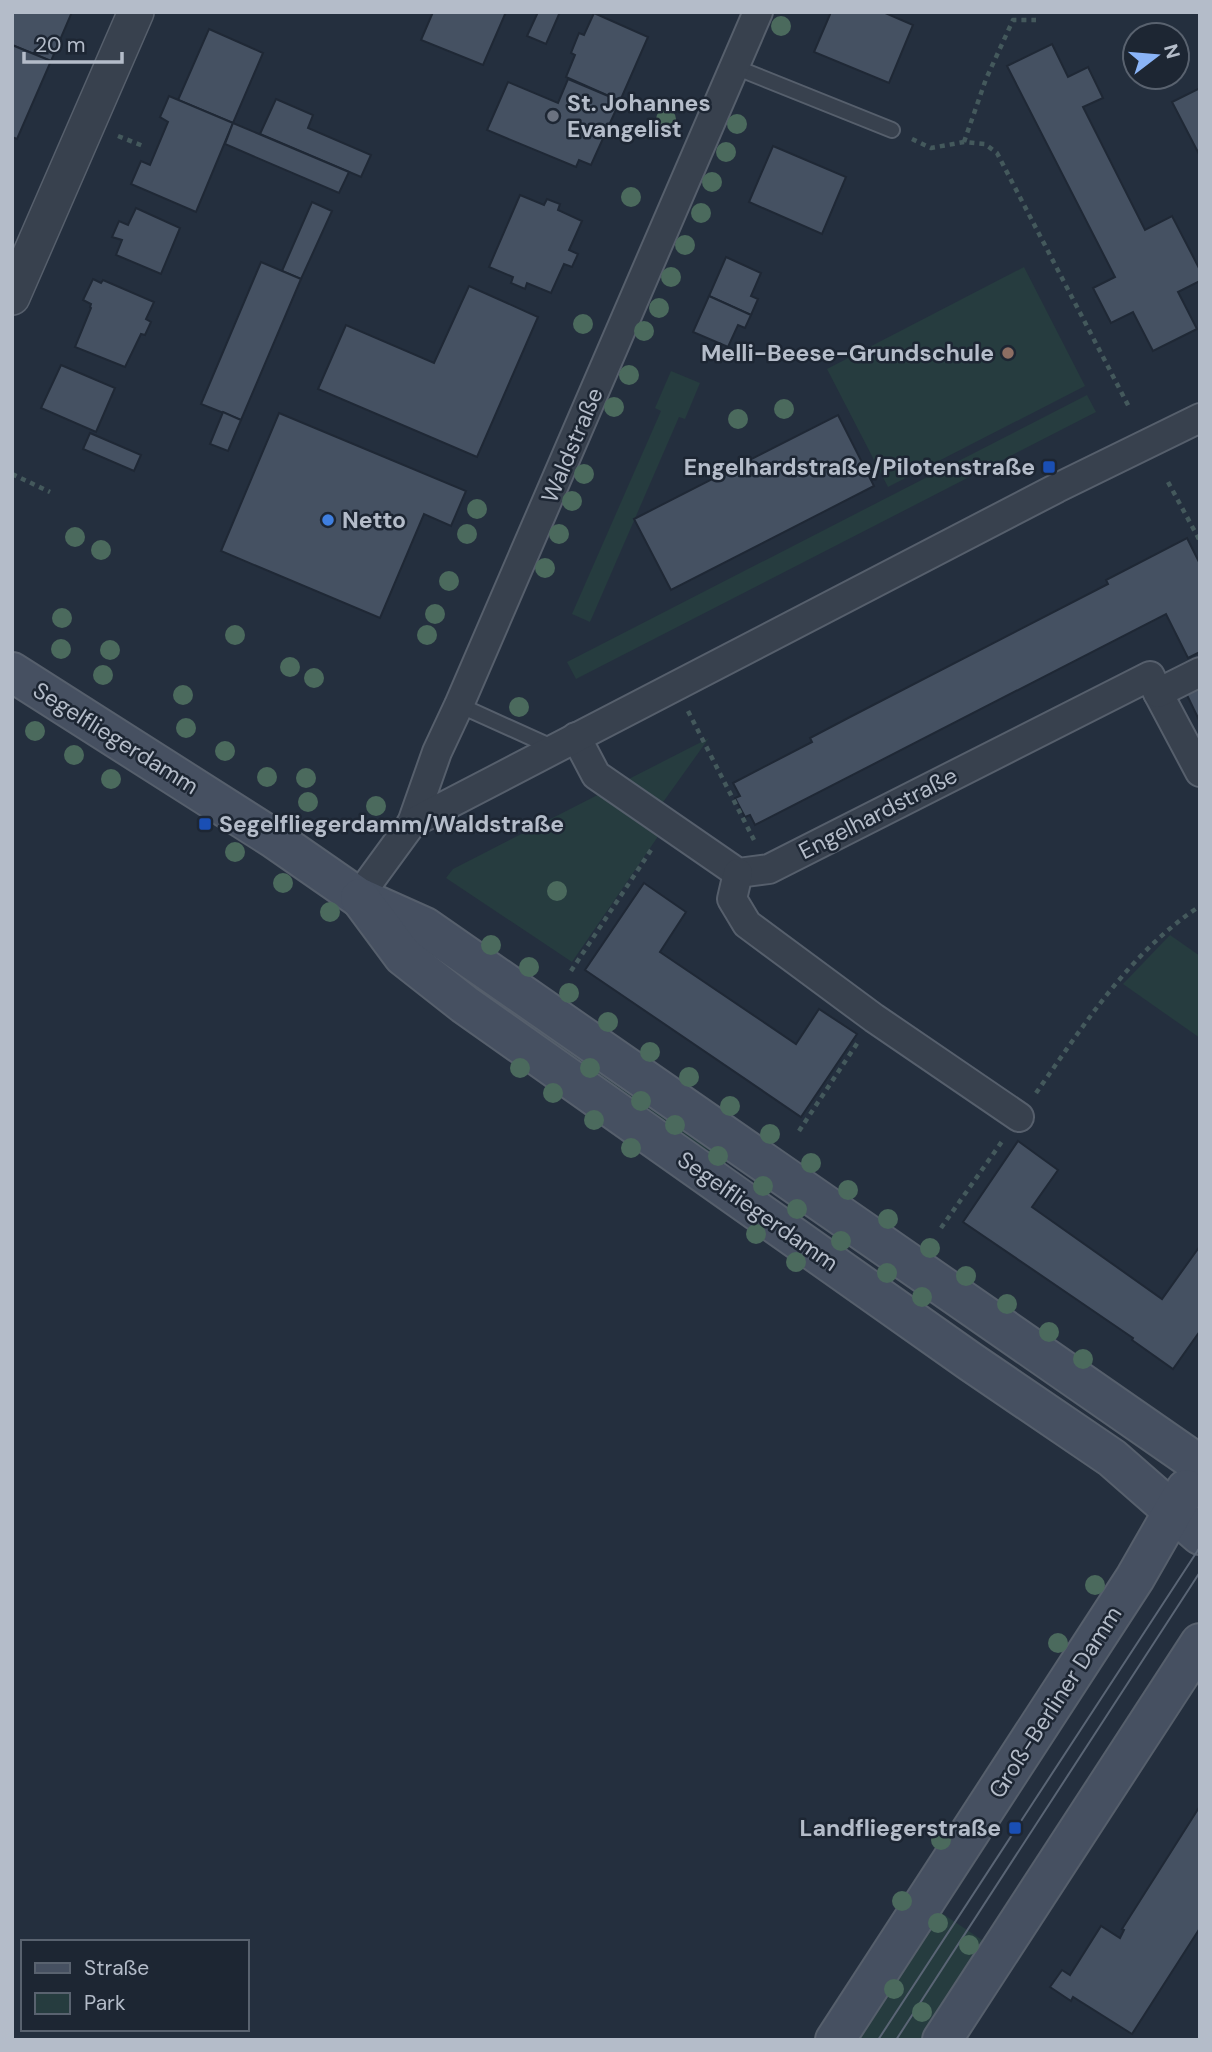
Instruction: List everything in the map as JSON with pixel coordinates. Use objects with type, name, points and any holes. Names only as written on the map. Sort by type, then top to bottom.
[{"type":"main road","name":"Segelfliegerdamm","points":[[12,672],[273,838],[358,897],[425,927],[1200,1466]]},
{"type":"main road","name":"Segelfliegerdamm","points":[[358,897],[403,956],[464,1004],[971,1362],[1112,1458],[1186,1523]]},
{"type":"main road","name":"Groß-Berliner Damm","points":[[835,2040],[1135,1578],[1186,1523],[1200,1466]]},
{"type":"main road","points":[[942,2040],[1200,1643]]},
{"type":"street","points":[[12,297],[136,12]]},
{"type":"street","name":"Waldstraße","points":[[412,823],[437,752],[758,12]]},
{"type":"street","points":[[358,897],[412,823],[1057,488],[1200,418]]},
{"type":"street","points":[[1200,672],[1158,693],[1200,772]]},
{"type":"street","name":"Engelhardstraße","points":[[738,873],[769,869],[1150,676],[1158,693]]},
{"type":"street","points":[[565,742],[596,775],[738,873],[732,900],[747,924],[874,1018],[1019,1117]]},
{"type":"lane","points":[[735,66],[892,130]]},
{"type":"lane","points":[[459,705],[565,742]]},
{"type":"path","points":[[964,142],[986,79],[1013,20],[1036,20]]},
{"type":"path","points":[[892,130],[931,148],[964,142],[985,144],[997,153],[1129,407]]},
{"type":"path","points":[[116,136],[143,146]]},
{"type":"path","points":[[12,474],[50,492]]},
{"type":"path","points":[[1168,482],[1200,541]]},
{"type":"path","points":[[675,685],[769,869]]},
{"type":"path","points":[[572,971],[667,826]]},
{"type":"path","points":[[941,1228],[1113,985],[1172,924],[1200,905]]},
{"type":"path","points":[[799,1131],[874,1018]]},
{"type":"green space","points":[[1024,267],[1085,386],[888,487],[827,369]]},
{"type":"green space","points":[[671,371],[700,383],[685,419],[679,417],[590,622],[572,614],[661,411],[655,408]]},
{"type":"green space","points":[[1087,395],[1096,412],[576,679],[567,662]]},
{"type":"green space","points":[[709,738],[646,826],[659,835],[572,962],[446,878],[453,869]]},
{"type":"green space","points":[[1170,935],[1200,956],[1200,1038],[1123,984]]},
{"type":"green space","points":[[431,941],[721,1145],[709,1161],[435,966]]},
{"type":"green space","points":[[937,1910],[985,1942],[921,2040],[853,2040]]},
{"type":"building","points":[[12,12],[72,12],[51,61],[12,45]]},
{"type":"building","points":[[433,12],[506,12],[483,65],[421,40]]},
{"type":"building","points":[[538,12],[560,12],[546,44],[527,36]]},
{"type":"building","points":[[831,12],[883,12],[913,25],[889,83],[814,52]]},
{"type":"building","points":[[594,13],[648,37],[620,101],[566,77],[575,55],[571,53],[579,33],[584,35]]},
{"type":"building","points":[[209,29],[263,53],[233,123],[178,100]]},
{"type":"building","points":[[1052,44],[1068,77],[1088,67],[1103,98],[1083,107],[1145,230],[1172,216],[1200,270],[1200,281],[1178,292],[1197,329],[1153,351],[1133,312],[1111,323],[1093,288],[1115,277],[1007,66]]},
{"type":"building","points":[[12,45],[51,61],[17,139],[12,137]]},
{"type":"building","name":"St. Johannes Evangelist","points":[[568,79],[620,101],[591,165],[579,160],[576,167],[487,130],[508,82],[558,103]]},
{"type":"building","points":[[1200,88],[1200,156],[1172,102]]},
{"type":"building","points":[[169,96],[233,123],[196,212],[131,184],[141,161],[150,165],[168,122],[160,117]]},
{"type":"building","points":[[276,99],[313,115],[308,128],[371,155],[361,177],[260,134]]},
{"type":"building","points":[[233,123],[349,172],[339,193],[225,144]]},
{"type":"building","points":[[773,146],[846,177],[822,234],[749,202]]},
{"type":"building","points":[[520,195],[544,205],[547,199],[560,204],[558,210],[582,221],[569,250],[578,254],[572,267],[564,264],[551,293],[527,283],[525,289],[511,283],[513,277],[489,267]]},
{"type":"building","points":[[312,202],[332,211],[301,279],[282,271]]},
{"type":"building","points":[[136,208],[180,228],[161,274],[116,255],[122,240],[112,237],[119,221],[128,225]]},
{"type":"building","points":[[726,257],[761,273],[751,296],[758,299],[751,315],[709,296]]},
{"type":"building","points":[[261,262],[301,279],[241,420],[201,404]]},
{"type":"building","points":[[93,279],[101,283],[103,280],[154,302],[146,319],[151,322],[145,335],[141,334],[125,367],[75,347],[91,308],[91,304],[83,300]]},
{"type":"building","points":[[469,286],[538,317],[477,457],[318,389],[346,325],[434,363]]},
{"type":"building","points":[[709,296],[751,315],[745,328],[738,325],[728,347],[693,332]]},
{"type":"building","points":[[61,365],[115,388],[96,432],[41,408]]},
{"type":"building","points":[[223,412],[241,420],[228,451],[210,444]]},
{"type":"building","name":"Netto","points":[[279,413],[466,491],[451,526],[424,514],[380,618],[221,551]]},
{"type":"building","points":[[838,415],[874,486],[671,590],[634,519]]},
{"type":"building","points":[[90,433],[141,455],[134,471],[83,449]]},
{"type":"building","points":[[1187,538],[1200,564],[1200,652],[1188,658],[1166,614],[755,825],[750,815],[745,817],[735,798],[740,796],[733,783],[812,742],[810,738],[1108,584],[1106,580]]},
{"type":"building","points":[[1200,686],[1200,722],[1186,693]]},
{"type":"building","points":[[644,883],[686,912],[660,952],[796,1044],[819,1009],[857,1034],[801,1117],[585,970]]},
{"type":"building","points":[[1018,1141],[1058,1170],[1032,1207],[1162,1299],[1200,1246],[1200,1331],[1173,1369],[1132,1340],[1133,1338],[963,1222]]},
{"type":"building","points":[[1200,1806],[1200,1928],[1132,2034],[1073,1997],[1071,2001],[1050,1987],[1062,1970],[1070,1975],[1101,1926],[1120,1938],[1124,1930],[1122,1929]]},
{"type":"tram line","points":[[878,2040],[1200,1547]]},
{"type":"tram line","points":[[896,2040],[1200,1572]]},
{"type":"place","name":"St. Johannes Evangelist","points":[[553,116]]},
{"type":"place","name":"Melli-Beese-Grundschule","points":[[1008,353]]},
{"type":"place","name":"Engelhardstraße/Pilotenstraße","points":[[1049,467]]},
{"type":"place","name":"Netto","points":[[328,520]]},
{"type":"place","name":"Segelfliegerdamm/Waldstraße","points":[[205,824]]},
{"type":"place","name":"Landfliegerstraße","points":[[1015,1828]]}]
